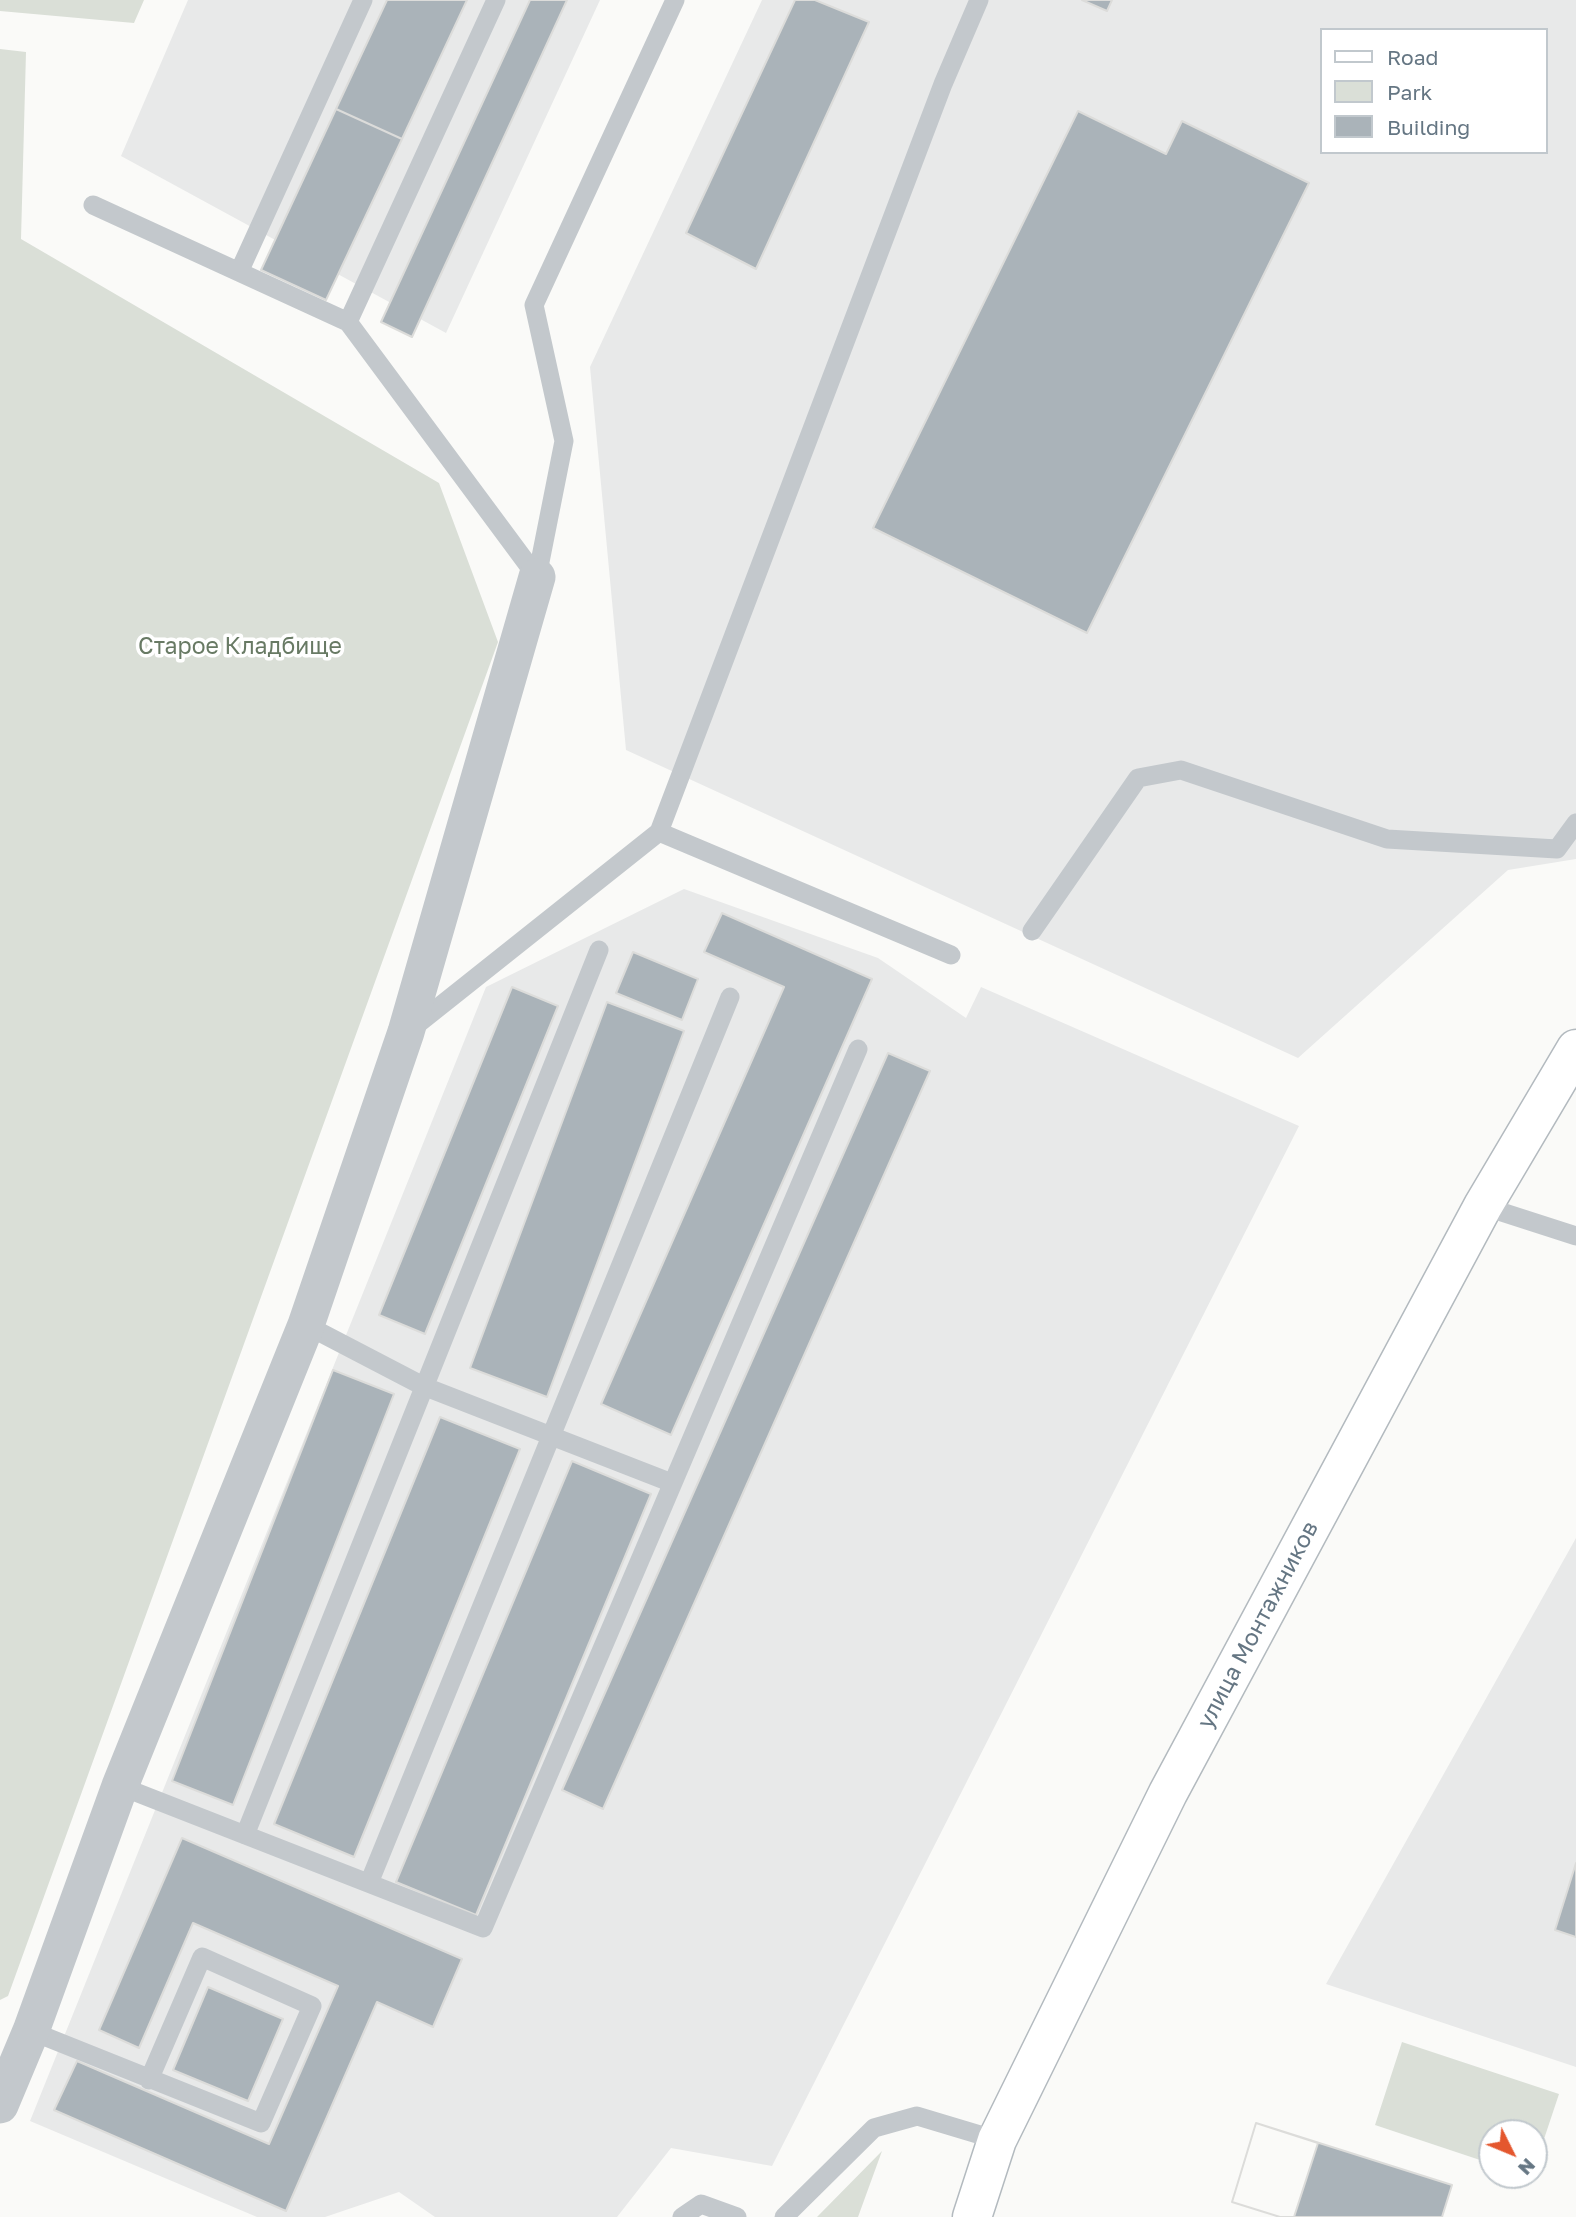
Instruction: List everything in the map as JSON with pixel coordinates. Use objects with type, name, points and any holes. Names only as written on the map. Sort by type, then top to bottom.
[{"type":"street","points":[[0,2105],[31,2031],[120,1786],[306,1325],[406,1032],[537,577]]},
{"type":"street","name":"улица Монтажников","points":[[972,2217],[997,2140],[1168,1793],[1483,1206],[1576,1049]]},
{"type":"lane","points":[[239,272],[363,0]]},
{"type":"lane","points":[[348,322],[496,0]]},
{"type":"lane","points":[[537,577],[564,441],[534,305],[675,0]]},
{"type":"lane","points":[[406,1032],[659,832],[943,84],[979,0]]},
{"type":"lane","points":[[93,205],[348,322],[537,577]]},
{"type":"lane","points":[[1032,931],[1138,778],[1181,770],[1387,839],[1558,849],[1576,823]]},
{"type":"lane","points":[[659,832],[951,955]]},
{"type":"lane","points":[[245,1835],[599,950]]},
{"type":"lane","points":[[369,1883],[730,997]]},
{"type":"lane","points":[[120,1786],[483,1928],[858,1049]]},
{"type":"lane","points":[[1483,1206],[1576,1236]]},
{"type":"lane","points":[[306,1325],[423,1386],[671,1483]]},
{"type":"lane","points":[[31,2031],[149,2080],[261,2123],[312,2006],[202,1958],[149,2080]]},
{"type":"lane","points":[[784,2217],[874,2128],[917,2116],[997,2140]]},
{"type":"lane","points":[[682,2217],[701,2204],[737,2217]]},
{"type":"shaded area","points":[[188,0],[600,0],[446,333],[121,156]]},
{"type":"shaded area","points":[[762,0],[1576,0],[1576,859],[1508,870],[1298,1058],[626,750],[590,367]]},
{"type":"shaded area","points":[[684,889],[878,958],[966,1018],[981,987],[1299,1126],[772,2166],[671,2148],[617,2217],[435,2217],[399,2192],[325,2217],[257,2217],[30,2121],[486,987]]},
{"type":"shaded area","points":[[1576,1538],[1576,2067],[1326,1984]]},
{"type":"green space","points":[[0,0],[144,0],[134,23],[0,11]]},
{"type":"green space","name":"Старое Кладбище","points":[[0,49],[26,52],[21,239],[439,483],[498,642],[8,1996],[0,2000]]},
{"type":"green space","points":[[1402,2042],[1559,2094],[1548,2127],[1548,2119],[1478,2119],[1478,2159],[1375,2125]]},
{"type":"green space","points":[[882,2151],[858,2217],[817,2217]]},
{"type":"building","points":[[387,0],[467,0],[402,139],[336,109]]},
{"type":"building","points":[[530,0],[567,0],[412,337],[381,322]]},
{"type":"building","points":[[795,0],[815,0],[869,22],[756,269],[686,233]]},
{"type":"building","points":[[1082,0],[1112,0],[1107,11]]},
{"type":"building","points":[[336,109],[402,139],[326,300],[261,270]]},
{"type":"building","points":[[1078,111],[1166,154],[1182,121],[1309,183],[1087,633],[873,528]]},
{"type":"building","points":[[722,913],[872,979],[671,1435],[601,1404],[784,987],[704,952]]},
{"type":"building","points":[[633,952],[698,979],[682,1020],[616,993]]},
{"type":"building","points":[[512,987],[558,1006],[425,1334],[379,1315]]},
{"type":"building","points":[[607,1002],[684,1031],[547,1397],[470,1368]]},
{"type":"building","points":[[888,1053],[930,1071],[603,1809],[562,1790]]},
{"type":"building","points":[[333,1370],[394,1394],[233,1805],[172,1781]]},
{"type":"building","points":[[440,1417],[520,1449],[354,1857],[274,1824]]},
{"type":"building","points":[[572,1461],[651,1494],[476,1915],[396,1882]]},
{"type":"building","points":[[182,1838],[462,1959],[433,2027],[377,2002],[286,2211],[54,2110],[77,2061],[269,2144],[338,1986],[193,1923],[139,2048],[99,2030]]},
{"type":"building","points":[[1576,1863],[1576,1937],[1555,1930]]},
{"type":"building","points":[[208,1987],[283,2019],[248,2101],[173,2070]]},
{"type":"building","points":[[1256,2123],[1318,2143],[1294,2217],[1280,2217],[1232,2202]]},
{"type":"building","points":[[1256,2123],[1452,2185],[1442,2217],[1280,2217],[1232,2202]]}]
